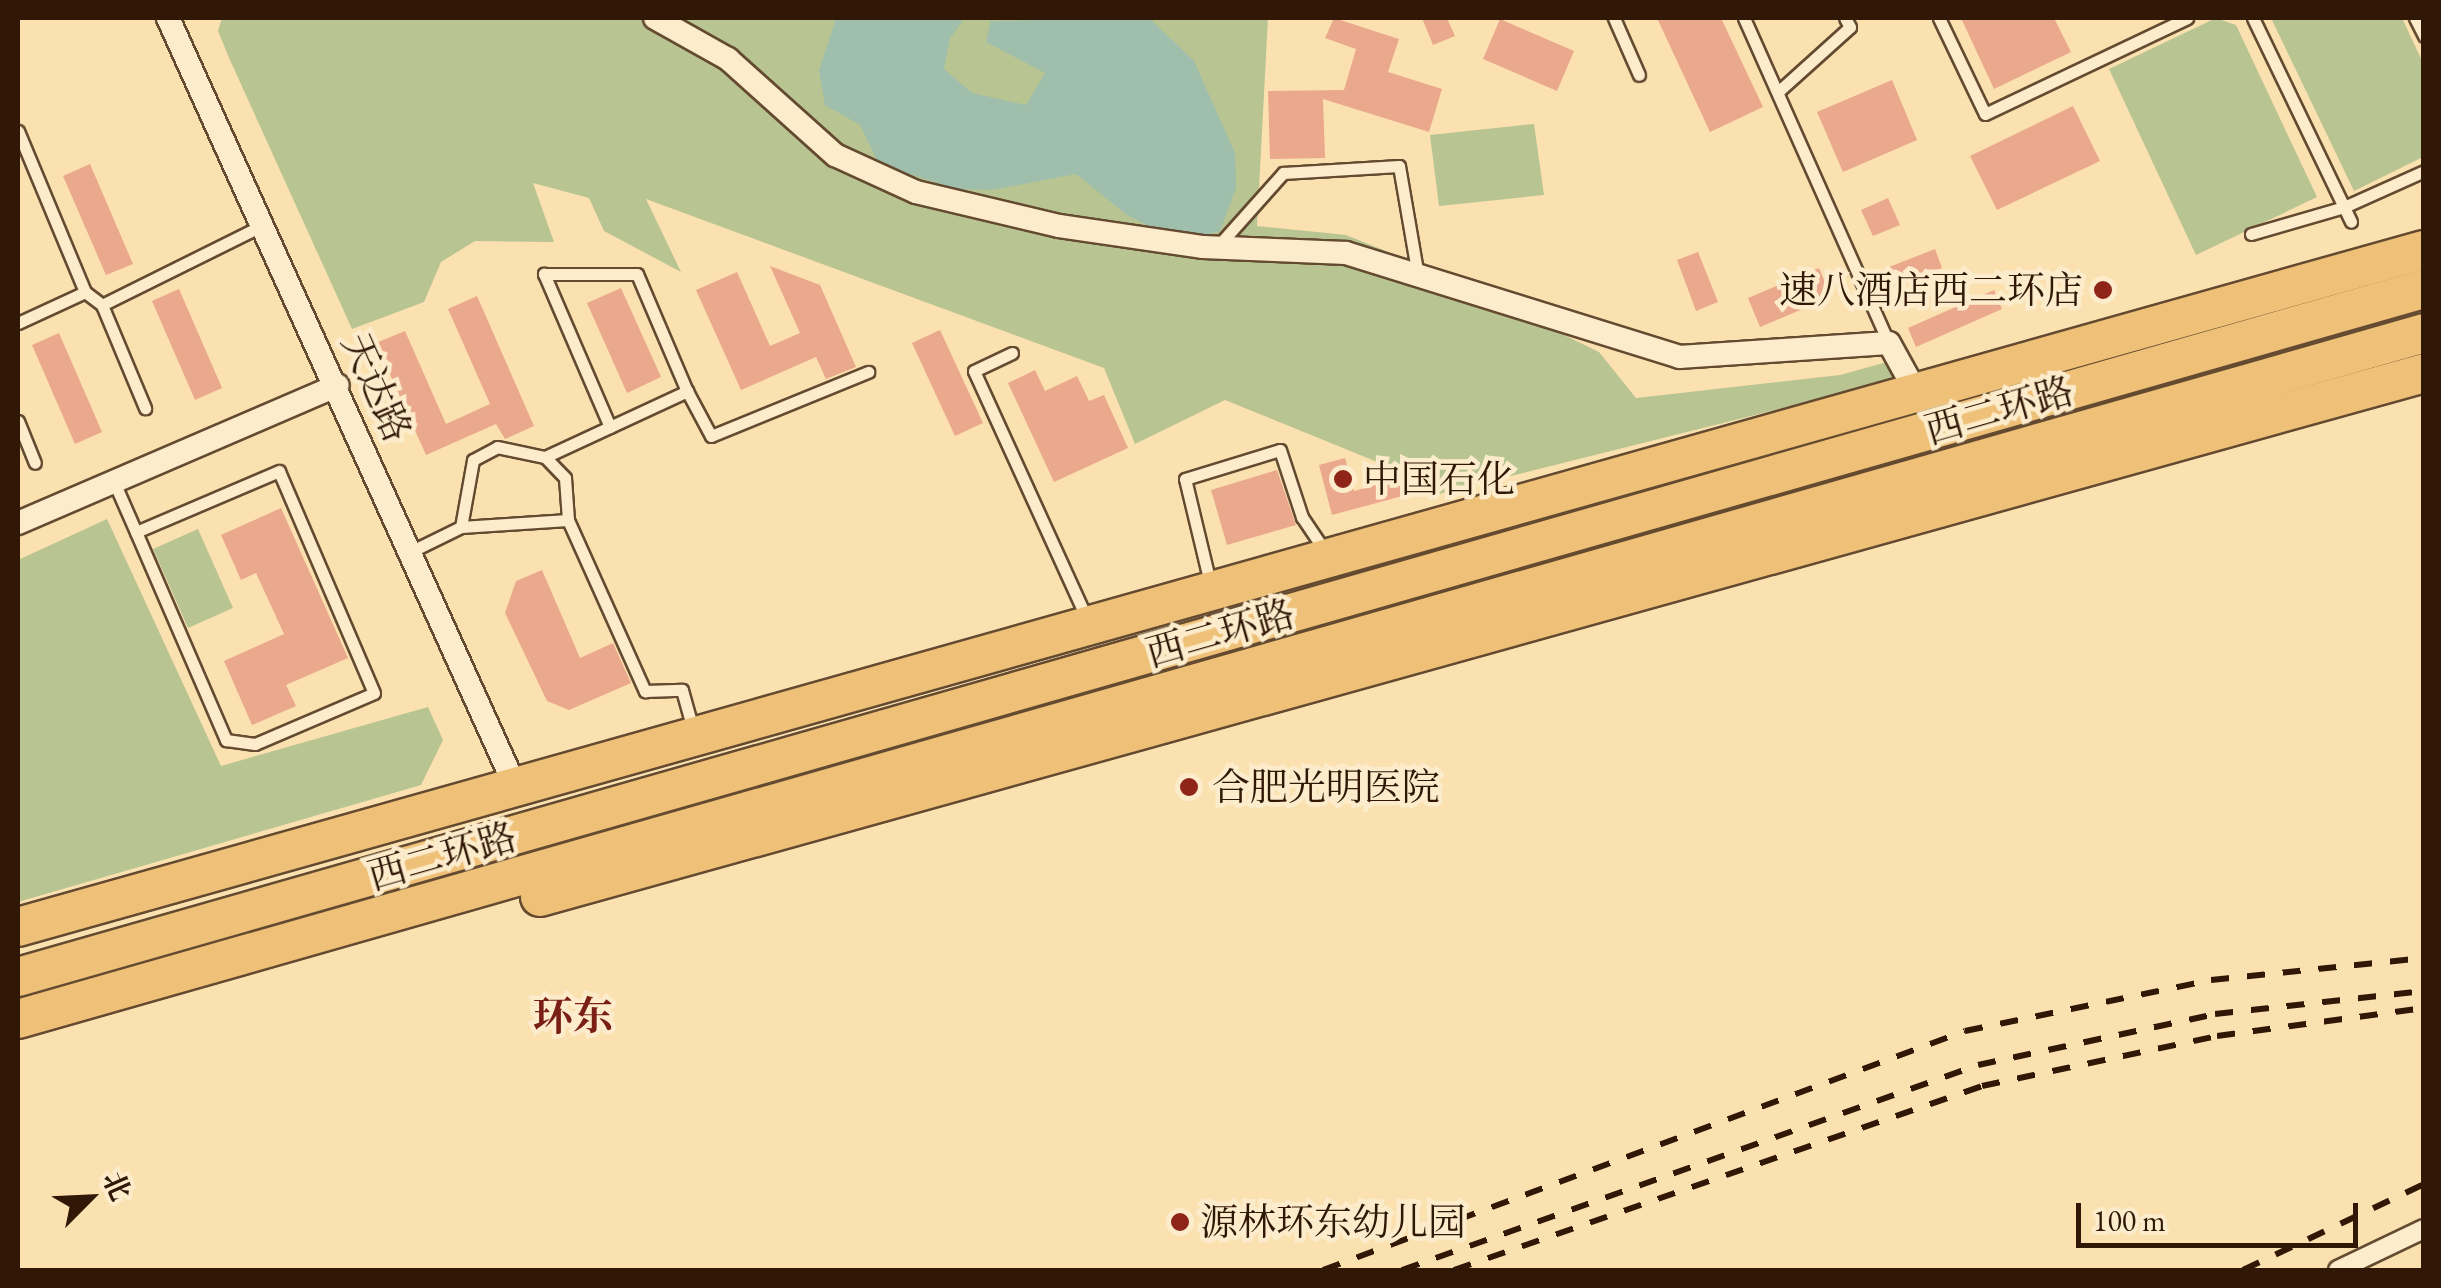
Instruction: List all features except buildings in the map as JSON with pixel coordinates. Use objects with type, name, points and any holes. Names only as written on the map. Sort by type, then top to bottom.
[{"type":"highway","name":"西二环路","points":[[18,927],[2424,250]]},
{"type":"highway","name":"西二环路","points":[[18,977],[2424,288]]},
{"type":"highway","name":"西二环路","points":[[18,1020],[2424,333]]},
{"type":"highway","name":"西二环路","points":[[18,1043],[2424,373]]},
{"type":"street","name":"天达路","points":[[168,18],[338,385],[516,788]]},
{"type":"street","points":[[655,18],[728,60],[835,155],[916,192],[1059,226],[1217,248],[1346,253],[1679,358],[1889,343],[1917,394]]},
{"type":"street","points":[[18,524],[338,385]]},
{"type":"street","points":[[2338,1270],[2424,1229]]},
{"type":"lane","points":[[1614,18],[1639,75]]},
{"type":"lane","points":[[1744,18],[1780,90],[1889,343]]},
{"type":"lane","points":[[1780,90],[1850,28],[1845,18]]},
{"type":"lane","points":[[1940,18],[1986,114],[2187,18]]},
{"type":"lane","points":[[2254,18],[2351,222]]},
{"type":"lane","points":[[2415,18],[2424,36]]},
{"type":"lane","points":[[18,130],[86,292],[102,305],[145,408]]},
{"type":"lane","points":[[1217,248],[1284,173],[1399,166],[1418,276]]},
{"type":"lane","points":[[2251,234],[2344,208],[2424,171]]},
{"type":"lane","points":[[102,305],[264,224]]},
{"type":"lane","points":[[610,426],[544,274],[637,274],[687,391],[712,436],[868,372]]},
{"type":"lane","points":[[18,323],[86,292]]},
{"type":"lane","points":[[1012,352],[974,371],[1090,625]]},
{"type":"lane","points":[[545,457],[687,391]]},
{"type":"lane","points":[[18,421],[35,463]]},
{"type":"lane","points":[[461,527],[473,460],[497,446],[545,457],[565,478],[568,520],[645,692],[682,690],[695,737]]},
{"type":"lane","points":[[1212,591],[1185,478],[1280,450],[1302,517],[1330,558]]},
{"type":"lane","points":[[114,482],[226,740],[254,744],[374,692],[279,471],[136,532]]},
{"type":"lane","points":[[412,552],[461,527],[568,520]]},
{"type":"green space","points":[[222,18],[1268,18],[1257,226],[1346,235],[1416,263],[1599,352],[1636,398],[1840,375],[1887,362],[1895,380],[1439,494],[1429,483],[1225,400],[1135,444],[1104,368],[646,199],[681,272],[604,231],[589,198],[533,183],[554,242],[475,241],[441,262],[424,302],[352,329],[230,60],[218,31]]},
{"type":"green space","points":[[2216,18],[2236,25],[2317,197],[2196,255],[2109,69]]},
{"type":"green space","points":[[2271,18],[2402,18],[2423,63],[2423,157],[2354,191]]},
{"type":"green space","points":[[1534,124],[1544,195],[1439,206],[1430,135]]},
{"type":"green space","points":[[107,519],[221,766],[428,707],[443,740],[421,785],[18,902],[18,560]]},
{"type":"green space","points":[[198,529],[233,608],[188,628],[153,549]]},
{"type":"shaded area","points":[[1149,18],[1194,61],[1235,153],[1236,188],[1220,231],[1180,242],[1127,215],[1076,174],[992,190],[956,189],[879,164],[860,125],[825,105],[819,70],[836,19],[963,20],[950,38],[944,69],[972,93],[1026,105],[1045,73],[986,42],[991,21]]},
{"type":"railway","points":[[1323,1270],[1965,1031],[2211,980],[2424,958]]},
{"type":"railway","points":[[1402,1270],[1978,1065],[2215,1014],[2424,991]]},
{"type":"railway","points":[[1454,1270],[1982,1086],[2217,1036],[2424,1008]]},
{"type":"railway","points":[[2243,1270],[2424,1184]]},
{"type":"place","name":"速八酒店西二环店","points":[[2103,290]]},
{"type":"place","name":"中国石化","points":[[1343,479]]},
{"type":"place","name":"合肥光明医院","points":[[1189,787]]},
{"type":"place","name":"源林环东幼儿园","points":[[1180,1222]]},
{"type":"district","name":"环东","points":[[573,1016]]}]
